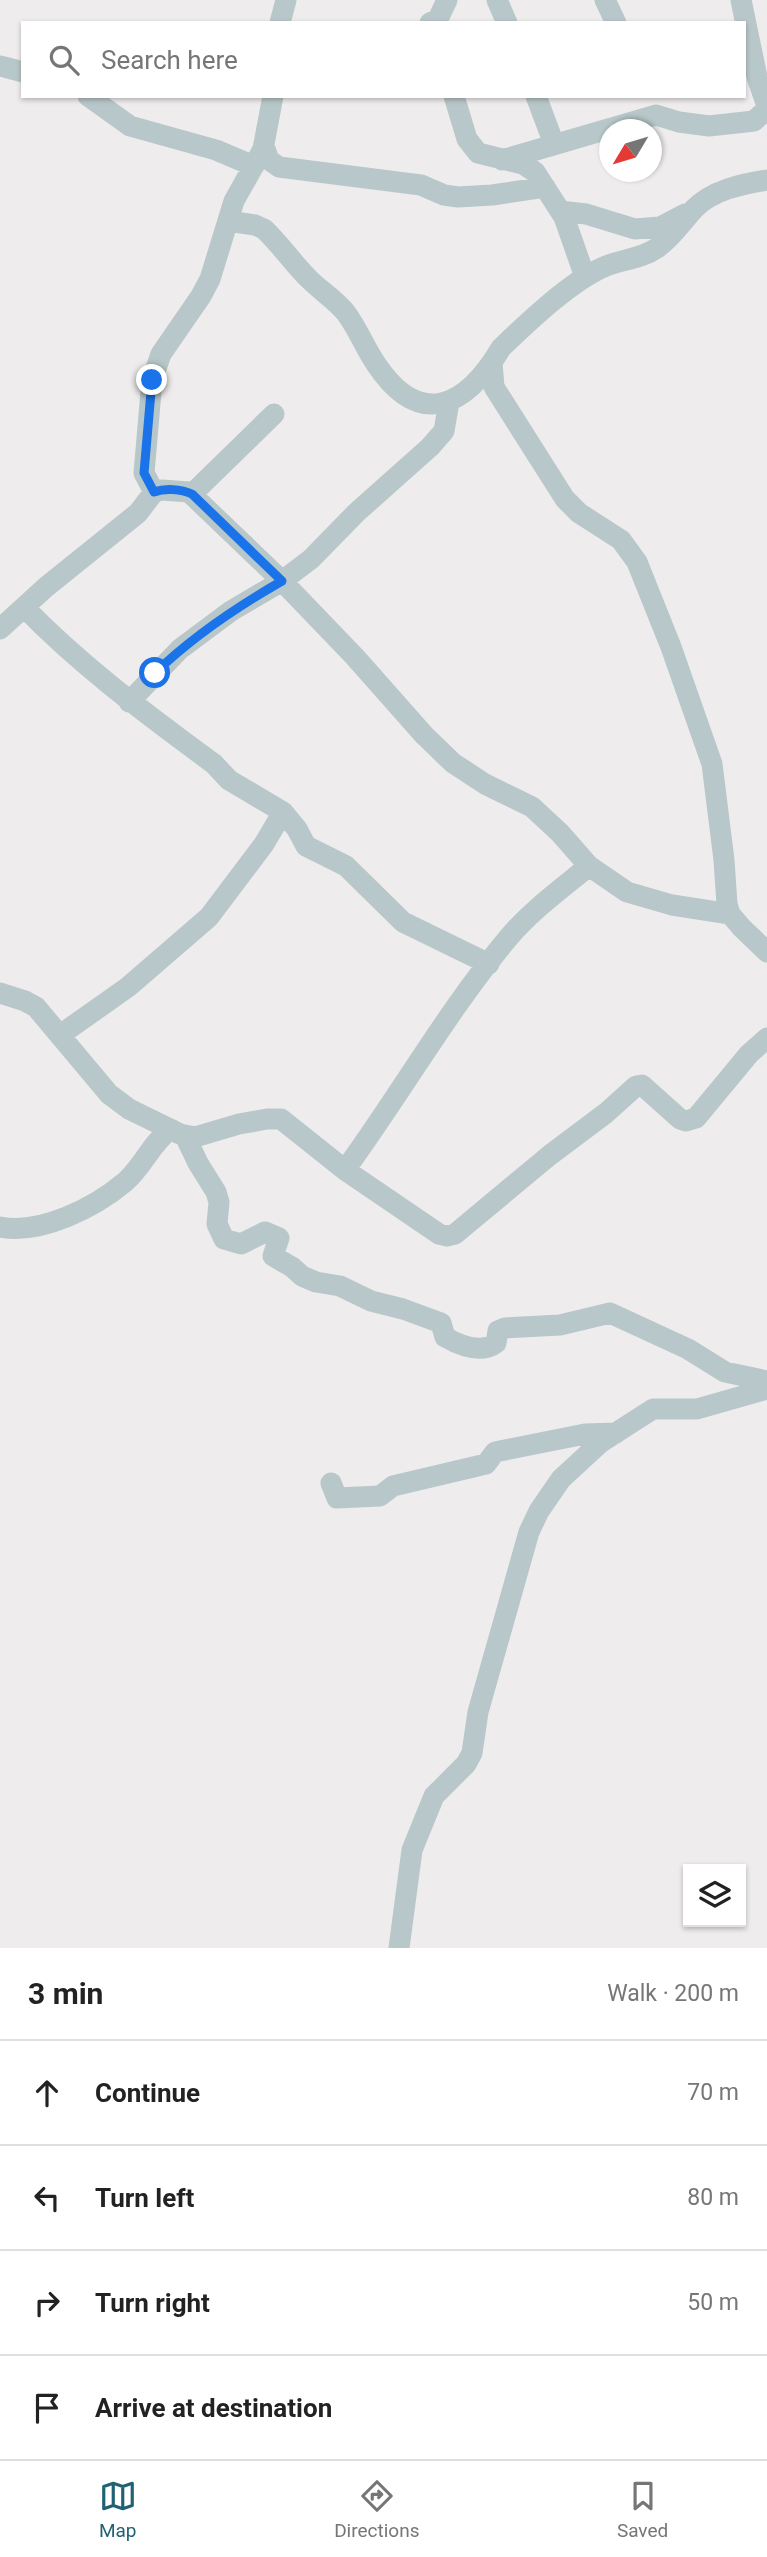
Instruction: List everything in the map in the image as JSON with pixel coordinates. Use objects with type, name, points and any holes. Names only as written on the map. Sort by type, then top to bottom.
[{"type":"street","points":[[281,21],[286,0]]},
{"type":"street","points":[[434,21],[438,19],[447,0]]},
{"type":"street","points":[[497,0],[506,21]]},
{"type":"street","points":[[605,0],[616,21]]},
{"type":"street","points":[[502,160],[554,144],[654,106],[679,122],[709,126],[754,121],[767,108],[762,96],[758,36],[741,0]]},
{"type":"street","points":[[0,66],[21,71]]},
{"type":"street","points":[[91,98],[130,126],[216,150],[254,166]]},
{"type":"street","points":[[154,492],[144,473],[152,380],[161,354],[206,288],[236,195],[264,146],[273,98]]},
{"type":"street","points":[[455,98],[472,148],[485,156],[530,167],[545,187],[573,238],[585,277]]},
{"type":"street","points":[[537,98],[554,144]]},
{"type":"street","points":[[264,146],[269,160],[279,167],[421,185],[449,196],[492,195],[545,187]]},
{"type":"street","points":[[228,221],[255,225],[271,235],[309,280],[342,308],[375,363],[395,388],[415,400],[431,404],[449,402],[473,387],[501,348],[518,331],[585,277],[607,265],[648,254],[670,237],[703,201],[720,192],[767,180]]},
{"type":"street","points":[[560,211],[586,214],[635,229],[660,227],[693,210]]},
{"type":"street","points":[[492,362],[494,387],[565,499],[579,513],[621,540],[637,562],[671,647],[712,764],[724,860],[725,894],[730,914],[767,952]]},
{"type":"street","points":[[129,702],[180,649],[237,607],[282,581],[311,559],[357,512],[430,447],[444,431],[449,402]]},
{"type":"street","points":[[192,494],[274,414]]},
{"type":"street","points":[[0,629],[46,587],[138,513],[154,492],[185,491],[192,494],[282,581],[453,763],[485,784],[532,807],[589,866],[627,891],[672,905],[730,914]]},
{"type":"street","points":[[24,607],[61,644],[129,702],[214,764],[229,780],[283,812],[306,846],[346,866],[403,922],[489,964]]},
{"type":"street","points":[[60,1035],[128,986],[209,917],[264,844],[283,812]]},
{"type":"street","points":[[345,1170],[436,1034],[489,964],[529,917],[589,866]]},
{"type":"street","points":[[0,993],[25,1000],[36,1007],[117,1100],[129,1110],[178,1133],[201,1137],[239,1124],[281,1119],[345,1170],[439,1234],[447,1236],[455,1234],[636,1086],[642,1085],[680,1119],[686,1121],[696,1118],[749,1054],[767,1038]]},
{"type":"street","points":[[0,1227],[15,1230],[71,1216],[126,1181],[158,1138],[178,1133]]},
{"type":"street","points":[[178,1133],[216,1192],[219,1211],[217,1224],[224,1239],[241,1244],[265,1232],[279,1238],[273,1256],[302,1276],[316,1282],[340,1286],[371,1301],[441,1323],[445,1337],[452,1341],[487,1348],[496,1343],[498,1331],[505,1328],[575,1323],[610,1313],[688,1349],[725,1372],[767,1381]]},
{"type":"street","points":[[399,1948],[412,1850],[433,1796],[466,1764],[472,1753],[478,1712],[534,1518],[561,1479],[600,1443],[653,1409],[697,1409],[767,1389]]},
{"type":"street","points":[[331,1483],[337,1498],[380,1496],[393,1486],[486,1464],[495,1452],[584,1434],[616,1433]]},
{"type":"route","points":[[152,380],[144,473],[154,492],[185,491],[192,494],[282,581],[208,627],[155,673]]}]
